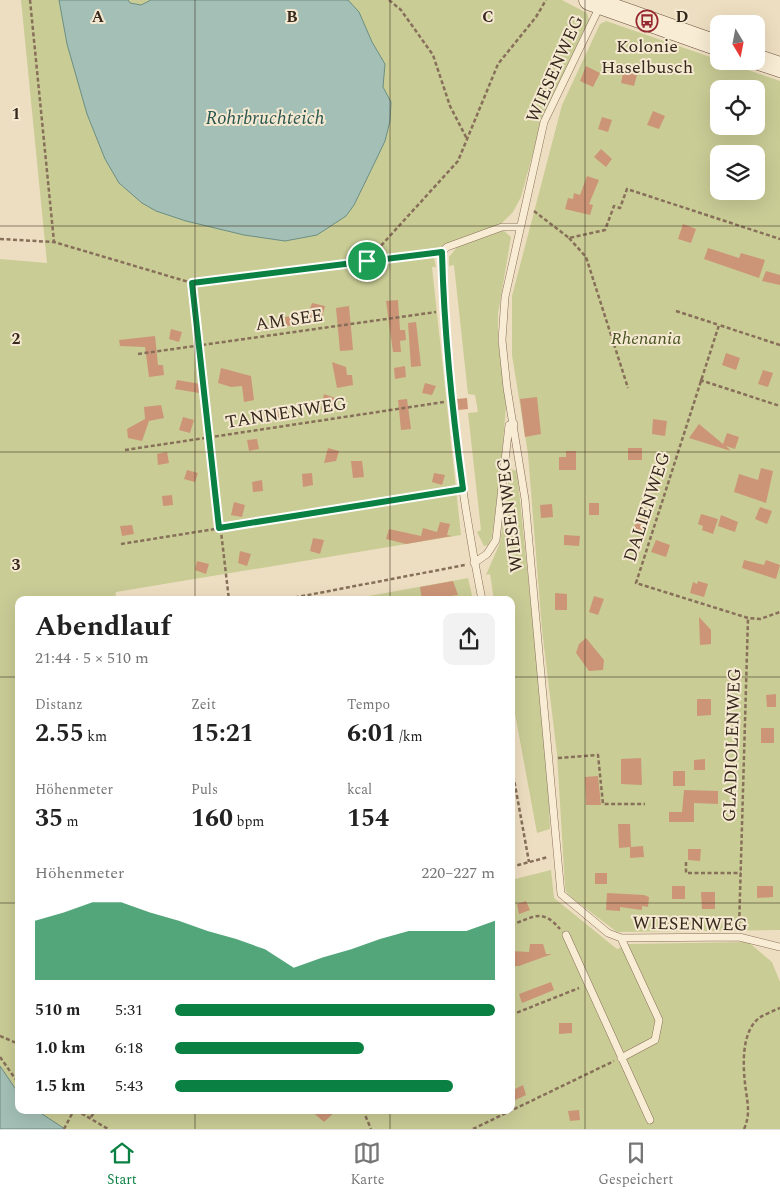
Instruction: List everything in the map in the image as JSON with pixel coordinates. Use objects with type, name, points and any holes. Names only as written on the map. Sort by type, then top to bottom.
[{"type":"street","points":[[595,3],[710,43]]},
{"type":"street","points":[[765,62],[780,67]]},
{"type":"lane","name":"WIESENWEG","points":[[595,3],[544,122],[519,227],[505,297],[502,340],[525,499],[562,894],[608,933],[621,938],[739,937],[780,947]]},
{"type":"lane","points":[[481,596],[474,563],[450,401],[443,310],[442,252],[447,247],[502,227],[519,227]]},
{"type":"lane","points":[[474,563],[488,554],[496,540],[509,425],[514,424]]},
{"type":"lane","points":[[566,936],[650,1120]]},
{"type":"lane","points":[[621,938],[659,1020],[655,1040],[621,1058]]},
{"type":"path","points":[[30,0],[54,242]]},
{"type":"path","points":[[388,0],[401,10],[433,55],[450,106],[467,139]]},
{"type":"path","points":[[367,261],[458,161],[498,64],[536,17],[546,0]]},
{"type":"path","points":[[569,238],[605,230],[614,206],[620,208],[627,190],[780,238]]},
{"type":"path","points":[[525,204],[569,238],[586,257],[628,388]]},
{"type":"path","points":[[0,239],[54,242],[192,283],[442,252]]},
{"type":"path","points":[[192,283],[208,438],[228,596]]},
{"type":"path","name":"AM SEE","points":[[138,354],[443,310]]},
{"type":"path","points":[[676,311],[780,345]]},
{"type":"path","name":"DALIENWEG","points":[[719,325],[636,582],[748,618],[760,619],[780,612]]},
{"type":"path","points":[[700,380],[780,406]]},
{"type":"path","name":"TANNENWEG","points":[[125,450],[450,401]]},
{"type":"path","points":[[121,544],[463,489]]},
{"type":"path","points":[[303,596],[474,563]]},
{"type":"path","name":"GLADIOLENWEG","points":[[739,937],[748,618]]},
{"type":"path","points":[[549,758],[598,755],[604,804],[645,804]]},
{"type":"path","points":[[515,784],[529,862]]},
{"type":"path","points":[[515,866],[557,856]]},
{"type":"path","points":[[686,862],[686,873],[741,873]]},
{"type":"path","points":[[515,924],[546,916],[566,936]]},
{"type":"path","points":[[515,1013],[589,984]]},
{"type":"path","points":[[744,1129],[748,1121],[749,1110],[744,1070],[748,1033],[760,1018],[780,1008]]},
{"type":"path","points":[[0,1036],[15,1042]]},
{"type":"path","points":[[0,1057],[15,1078]]},
{"type":"path","points":[[515,1109],[621,1058]]},
{"type":"path","points":[[64,1129],[73,1114]]},
{"type":"path","points":[[84,1114],[108,1129]]},
{"type":"path","points":[[365,1114],[371,1129]]},
{"type":"path","points":[[473,1129],[504,1114]]},
{"type":"green space","points":[[21,0],[562,0],[587,13],[589,20],[543,116],[521,197],[513,212],[501,224],[432,250],[436,267],[432,267],[461,535],[116,592],[116,596],[15,596],[15,1088],[0,1066],[0,259],[47,263]]},
{"type":"green space","name":"Rhenania","points":[[606,21],[710,57],[710,70],[748,70],[780,81],[780,930],[617,932],[566,892],[557,754],[542,630],[528,454],[512,355],[512,296],[562,105],[600,24]]},
{"type":"green space","points":[[503,230],[511,237],[498,314],[498,340],[506,407],[492,537],[488,545],[484,546],[477,532],[481,530],[468,413],[478,412],[475,395],[468,394],[454,265],[449,266],[449,257],[457,247]]},
{"type":"green space","points":[[510,469],[517,471],[547,759],[550,829],[537,833],[515,714],[515,596],[493,596],[490,574],[486,575],[500,543]]},
{"type":"green space","points":[[468,578],[472,596],[369,596]]},
{"type":"green space","points":[[551,870],[554,898],[617,949],[629,944],[748,942],[772,962],[780,982],[780,1129],[65,1129],[42,1114],[515,1114],[515,879]]},
{"type":"water","name":"Rohrbruchteich","points":[[59,0],[128,0],[130,3],[141,5],[151,0],[348,0],[359,12],[372,42],[385,64],[383,87],[391,102],[390,121],[385,141],[354,205],[346,216],[317,235],[285,241],[244,235],[186,221],[156,211],[142,203],[119,183],[105,159],[87,114],[67,44]]},
{"type":"water","points":[[0,1066],[15,1088],[15,1114],[42,1114],[65,1129],[0,1129]]},
{"type":"building","points":[[586,66],[600,73],[593,87],[580,81]]},
{"type":"building","points":[[624,68],[638,71],[634,86],[621,83]]},
{"type":"building","points":[[653,111],[665,116],[659,129],[647,125]]},
{"type":"building","points":[[602,117],[612,120],[608,132],[598,129]]},
{"type":"building","points":[[601,149],[612,159],[606,167],[594,157]]},
{"type":"building","points":[[587,176],[599,180],[589,204],[593,205],[590,215],[565,209],[568,198],[573,199],[574,193],[580,195]]},
{"type":"building","points":[[683,224],[696,229],[691,243],[678,239]]},
{"type":"building","points":[[708,248],[739,258],[741,253],[765,260],[759,278],[704,259]]},
{"type":"building","points":[[766,271],[780,275],[780,285],[762,281]]},
{"type":"building","points":[[398,300],[400,330],[405,330],[406,340],[400,341],[401,352],[393,352],[386,301]]},
{"type":"building","points":[[312,303],[325,306],[321,321],[307,317]]},
{"type":"building","points":[[349,306],[353,350],[340,351],[336,308]]},
{"type":"building","points":[[296,315],[298,325],[286,326],[285,317]]},
{"type":"building","points":[[416,322],[421,366],[411,367],[408,323]]},
{"type":"building","points":[[171,329],[182,332],[179,342],[169,339]]},
{"type":"building","points":[[155,336],[158,365],[163,365],[164,375],[149,377],[145,347],[120,346],[119,340]]},
{"type":"building","points":[[726,353],[740,358],[736,370],[722,365]]},
{"type":"building","points":[[332,362],[346,367],[347,375],[352,375],[353,385],[337,388]]},
{"type":"building","points":[[405,366],[406,377],[395,379],[394,368]]},
{"type":"building","points":[[221,368],[251,376],[254,400],[244,402],[242,386],[231,387],[218,383]]},
{"type":"building","points":[[763,370],[773,373],[768,387],[758,384]]},
{"type":"building","points":[[177,380],[206,385],[205,394],[175,389]]},
{"type":"building","points":[[425,383],[436,386],[432,395],[422,393]]},
{"type":"building","points":[[324,394],[335,398],[331,411],[321,409]]},
{"type":"building","points":[[537,397],[541,434],[525,437],[520,399]]},
{"type":"building","points":[[467,398],[468,409],[458,410],[457,399]]},
{"type":"building","points":[[407,399],[411,429],[401,430],[398,400]]},
{"type":"building","points":[[161,405],[164,418],[149,421],[142,441],[128,438],[127,429],[145,419],[144,407]]},
{"type":"building","points":[[274,407],[283,409],[281,419],[270,417]]},
{"type":"building","points":[[183,417],[194,420],[190,433],[179,430]]},
{"type":"building","points":[[653,419],[667,421],[665,436],[652,434]]},
{"type":"building","points":[[699,424],[723,444],[727,433],[739,437],[735,449],[726,446],[731,451],[689,438]]},
{"type":"building","points":[[257,439],[259,449],[249,451],[247,440]]},
{"type":"building","points":[[328,448],[339,451],[336,461],[324,463]]},
{"type":"building","points":[[628,448],[642,448],[642,460],[628,460]]},
{"type":"building","points":[[566,451],[576,451],[576,470],[559,470],[559,457],[566,457]]},
{"type":"building","points":[[167,452],[169,463],[158,465],[157,454]]},
{"type":"building","points":[[351,461],[362,461],[364,477],[353,478]]},
{"type":"building","points":[[761,468],[773,471],[766,503],[734,492],[739,474],[758,480]]},
{"type":"building","points":[[187,470],[198,473],[195,482],[184,479]]},
{"type":"building","points":[[312,473],[313,485],[303,487],[302,474]]},
{"type":"building","points":[[434,473],[445,475],[442,485],[432,482]]},
{"type":"building","points":[[262,480],[263,491],[253,492],[252,482]]},
{"type":"building","points":[[172,495],[173,505],[163,506],[162,496]]},
{"type":"building","points":[[234,502],[245,505],[242,517],[231,515]]},
{"type":"building","points":[[589,503],[599,503],[599,515],[589,515]]},
{"type":"building","points":[[552,504],[553,517],[541,518],[540,505]]},
{"type":"building","points":[[760,507],[772,511],[767,524],[755,519]]},
{"type":"building","points":[[701,514],[718,519],[713,534],[702,530],[703,526],[698,524]]},
{"type":"building","points":[[721,515],[738,522],[735,532],[718,526]]},
{"type":"building","points":[[637,517],[648,520],[645,533],[634,530]]},
{"type":"building","points":[[440,522],[450,524],[447,535],[452,536],[406,544],[386,539],[389,529],[421,536],[423,528],[437,532]]},
{"type":"building","points":[[132,525],[134,534],[122,536],[120,526]]},
{"type":"building","points":[[564,535],[580,536],[579,546],[564,545]]},
{"type":"building","points":[[313,538],[324,540],[320,554],[310,551]]},
{"type":"building","points":[[656,540],[670,545],[666,557],[651,552]]},
{"type":"building","points":[[240,551],[251,554],[247,566],[238,563]]},
{"type":"building","points":[[744,560],[764,565],[766,560],[780,565],[776,579],[742,568]]},
{"type":"building","points":[[197,561],[209,564],[206,574],[195,570]]},
{"type":"building","points":[[453,581],[458,595],[421,596],[420,587]]},
{"type":"building","points":[[698,581],[708,584],[704,597],[690,593],[693,582],[697,584]]},
{"type":"building","points":[[555,593],[567,594],[567,610],[555,610]]},
{"type":"building","points":[[594,596],[604,599],[598,615],[589,612]]},
{"type":"building","points":[[699,617],[711,630],[711,644],[700,645]]},
{"type":"building","points":[[586,638],[604,660],[603,670],[589,671],[576,653],[579,644]]},
{"type":"building","points":[[776,694],[776,707],[767,707],[766,695]]},
{"type":"building","points":[[697,699],[711,699],[711,715],[697,716]]},
{"type":"building","points":[[761,728],[774,728],[774,743],[761,743]]},
{"type":"building","points":[[641,758],[642,785],[621,784],[621,759]]},
{"type":"building","points":[[705,759],[705,770],[694,770],[694,760]]},
{"type":"building","points":[[673,771],[685,771],[685,786],[673,786]]},
{"type":"building","points":[[598,776],[601,805],[586,805],[585,777]]},
{"type":"building","points":[[684,790],[718,791],[718,804],[694,803],[694,822],[669,822],[669,812],[682,812]]},
{"type":"building","points":[[618,824],[630,824],[631,847],[643,846],[644,857],[630,858],[630,847],[619,848]]},
{"type":"building","points":[[688,849],[701,849],[700,861],[688,860]]},
{"type":"building","points":[[595,873],[607,873],[607,884],[595,884]]},
{"type":"building","points":[[672,886],[685,886],[685,899],[672,899]]},
{"type":"building","points":[[757,886],[773,886],[773,897],[757,898]]},
{"type":"building","points":[[701,892],[715,892],[715,909],[702,909]]},
{"type":"building","points":[[607,893],[644,895],[649,897],[648,907],[642,906],[642,910],[620,907],[620,911],[606,910]]},
{"type":"building","points":[[526,901],[530,910],[519,914],[517,904]]},
{"type":"building","points":[[530,944],[543,944],[546,954],[552,954],[515,966],[515,951],[529,952]]},
{"type":"building","points":[[551,982],[554,990],[522,1003],[519,994]]},
{"type":"building","points":[[559,1023],[572,1023],[572,1033],[559,1034]]},
{"type":"building","points":[[523,1085],[526,1095],[515,1100],[515,1089]]},
{"type":"building","points":[[579,1110],[580,1120],[570,1121],[568,1111]]},
{"type":"building","points":[[315,1114],[333,1114],[324,1122]]},
{"type":"place","name":"Kolonie Haselbusch","points":[[647,21]]},
{"type":"route","points":[[442,252],[443,310],[450,401],[463,489],[219,528],[192,283],[367,261],[442,252]]}]
